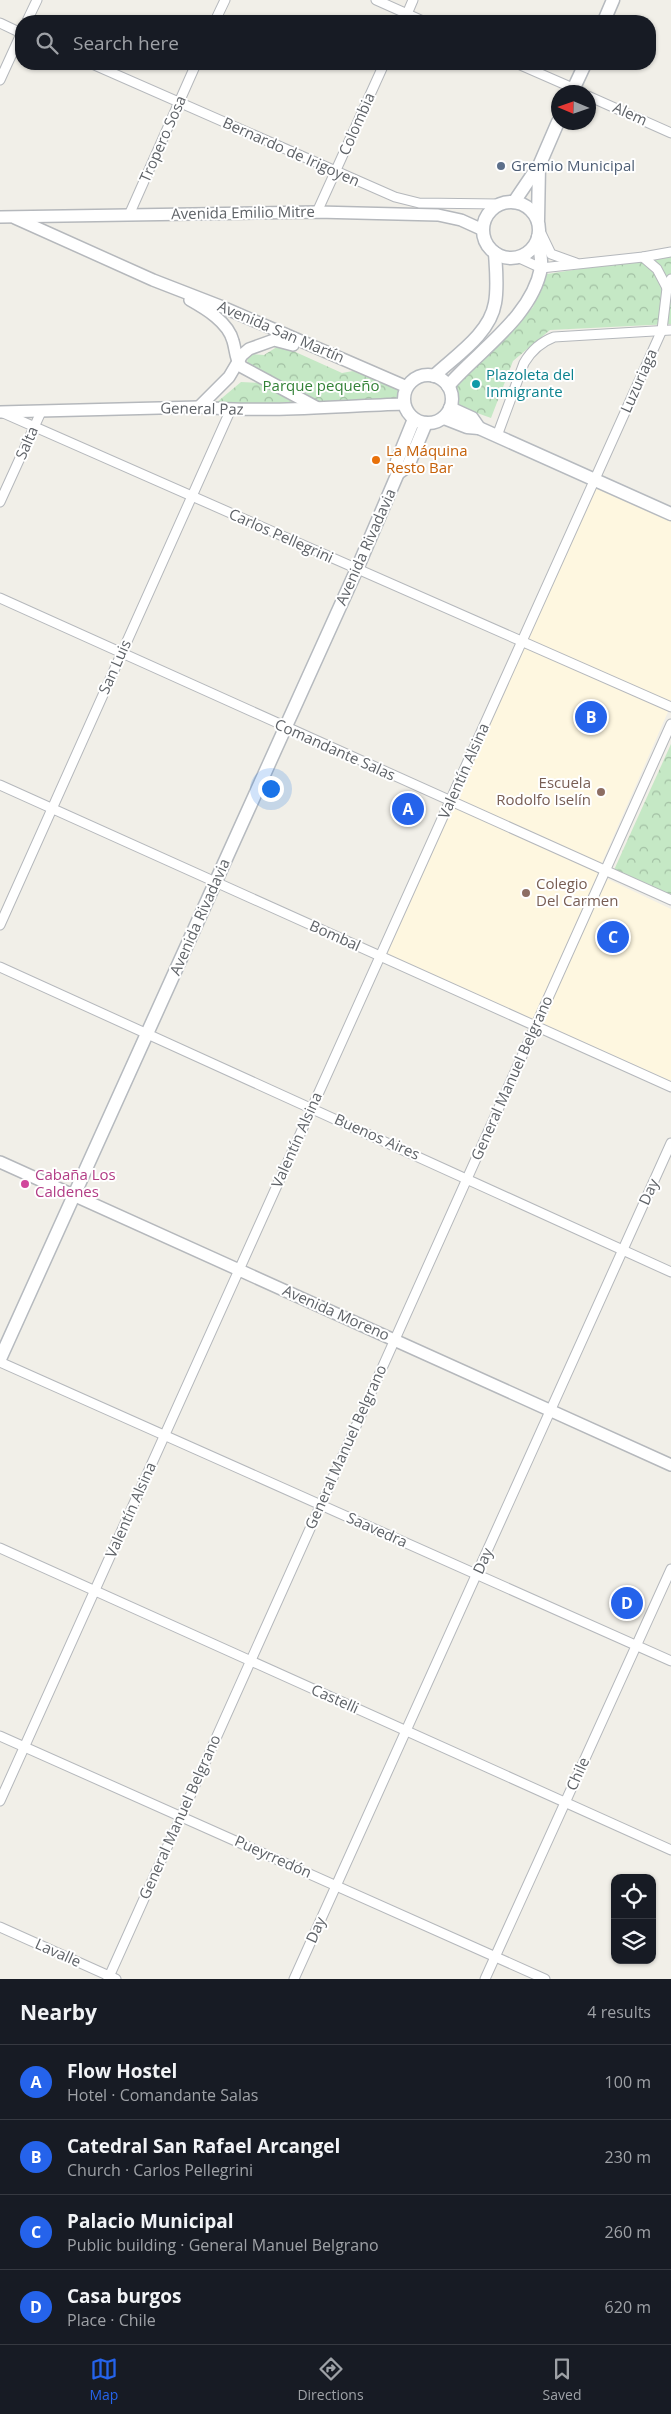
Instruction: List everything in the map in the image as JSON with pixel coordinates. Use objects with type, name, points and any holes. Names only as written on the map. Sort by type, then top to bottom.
[{"type":"main road","points":[[607,15],[614,0]]},
{"type":"main road","points":[[578,85],[583,70]]},
{"type":"main road","points":[[514,202],[538,166],[554,130]]},
{"type":"main road","points":[[448,386],[465,365],[503,332],[516,317],[534,286],[541,268],[538,229],[538,166]]},
{"type":"main road","points":[[514,202],[528,208],[538,229],[530,250],[517,257],[502,256],[495,253],[488,246],[483,230],[488,215],[499,204],[514,202]]},
{"type":"main road","points":[[434,376],[448,386],[452,400],[447,413],[438,421],[420,421],[404,404],[407,387],[419,377],[434,376],[471,342],[491,315],[496,302],[495,253]]},
{"type":"main road","points":[[447,413],[467,428],[479,428],[671,514]]},
{"type":"main road","name":"Avenida Rivadavia","points":[[0,1360],[357,569],[398,473],[408,466],[420,421]]},
{"type":"street","points":[[30,15],[37,0]]},
{"type":"street","points":[[218,15],[225,0]]},
{"type":"street","points":[[376,0],[400,15]]},
{"type":"street","points":[[406,15],[413,0]]},
{"type":"street","points":[[0,23],[15,30]]},
{"type":"street","points":[[0,80],[15,46]]},
{"type":"street","name":"Bernardo de Irigoyen","points":[[106,70],[335,172],[407,201],[499,204]]},
{"type":"street","name":"Tropero Sosa","points":[[129,215],[193,70]]},
{"type":"street","name":"Colombia","points":[[317,212],[381,70]]},
{"type":"street","points":[[531,70],[563,85]]},
{"type":"street","name":"Alem","points":[[596,100],[671,133]]},
{"type":"street","name":"Avenida San Martín","points":[[0,212],[153,280],[220,306],[407,387]]},
{"type":"street","name":"Avenida Emilio Mitre","points":[[0,217],[317,212],[438,215],[461,220],[483,230]]},
{"type":"street","points":[[538,229],[551,254],[581,264]]},
{"type":"street","points":[[517,257],[541,268],[643,257],[671,252]]},
{"type":"street","points":[[643,257],[657,269],[667,288]]},
{"type":"street","name":"Luzuriaga","points":[[595,480],[666,330],[667,288],[671,279]]},
{"type":"street","name":"Avenida San Martín","points":[[153,280],[201,306],[226,327],[232,338],[238,362]]},
{"type":"street","points":[[496,436],[528,355],[544,341],[554,337],[666,330]]},
{"type":"street","points":[[199,407],[229,377],[249,349],[274,340],[283,340],[336,365],[353,363]]},
{"type":"street","points":[[238,362],[248,371],[317,408]]},
{"type":"street","name":"General Paz","points":[[0,412],[199,407],[231,410],[404,404]]},
{"type":"street","name":"San Luis","points":[[0,925],[231,410]]},
{"type":"street","name":"Carlos Pellegrini","points":[[0,412],[671,708]]},
{"type":"street","name":"Salta","points":[[0,502],[41,412]]},
{"type":"street","name":"Valentín Alsina","points":[[0,1801],[595,480]]},
{"type":"street","name":"Comandante Salas","points":[[0,598],[671,900]]},
{"type":"street","name":"General Manuel Belgrano","points":[[111,1978],[180,1816],[671,724]]},
{"type":"street","name":"Bombal","points":[[0,785],[671,1087]]},
{"type":"street","name":"Buenos Aires","points":[[0,967],[671,1272]]},
{"type":"street","name":"Day","points":[[294,1979],[671,1143]]},
{"type":"street","name":"Avenida Moreno","points":[[0,1162],[671,1465]]},
{"type":"street","name":"Saavedra","points":[[0,1360],[671,1661]]},
{"type":"street","name":"Castelli","points":[[0,1548],[671,1850]]},
{"type":"street","name":"Chile","points":[[485,1979],[671,1569]]},
{"type":"street","name":"Pueyrredón","points":[[0,1736],[545,1979]]},
{"type":"street","name":"Lavalle","points":[[0,1927],[111,1978]]},
{"type":"shaded area","points":[[597,485],[671,518],[671,705],[597,874],[671,909],[671,1081],[387,954]]},
{"type":"green space","points":[[671,255],[671,324],[550,330],[513,361],[491,418],[455,405],[456,383],[506,338],[533,307],[547,274]]},
{"type":"green space","name":"Parque pequeño","points":[[280,345],[342,373],[353,371],[402,388],[400,400],[316,407],[248,367],[247,358],[252,354],[264,355]]},
{"type":"green space","name":"Parque pequeño","points":[[241,382],[262,383],[295,404],[219,406],[216,403]]},
{"type":"green space","points":[[671,744],[671,896],[614,870]]},
{"type":"place","name":"Gremio Municipal","points":[[501,166]]},
{"type":"place","name":"Plazoleta del Inmigrante","points":[[476,384]]},
{"type":"place","name":"La Máquina Resto Bar","points":[[376,460]]},
{"type":"place","name":"Catedral San Rafael Arcangel","points":[[591,717]]},
{"type":"place","name":"Escuela Rodolfo Iselín","points":[[601,792]]},
{"type":"place","name":"Flow Hostel","points":[[408,809]]},
{"type":"place","name":"Colegio Del Carmen","points":[[526,893]]},
{"type":"place","name":"Palacio Municipal","points":[[613,937]]},
{"type":"place","name":"Cabaña Los Caldenes","points":[[25,1184]]},
{"type":"place","name":"Casa burgos","points":[[627,1603]]}]
